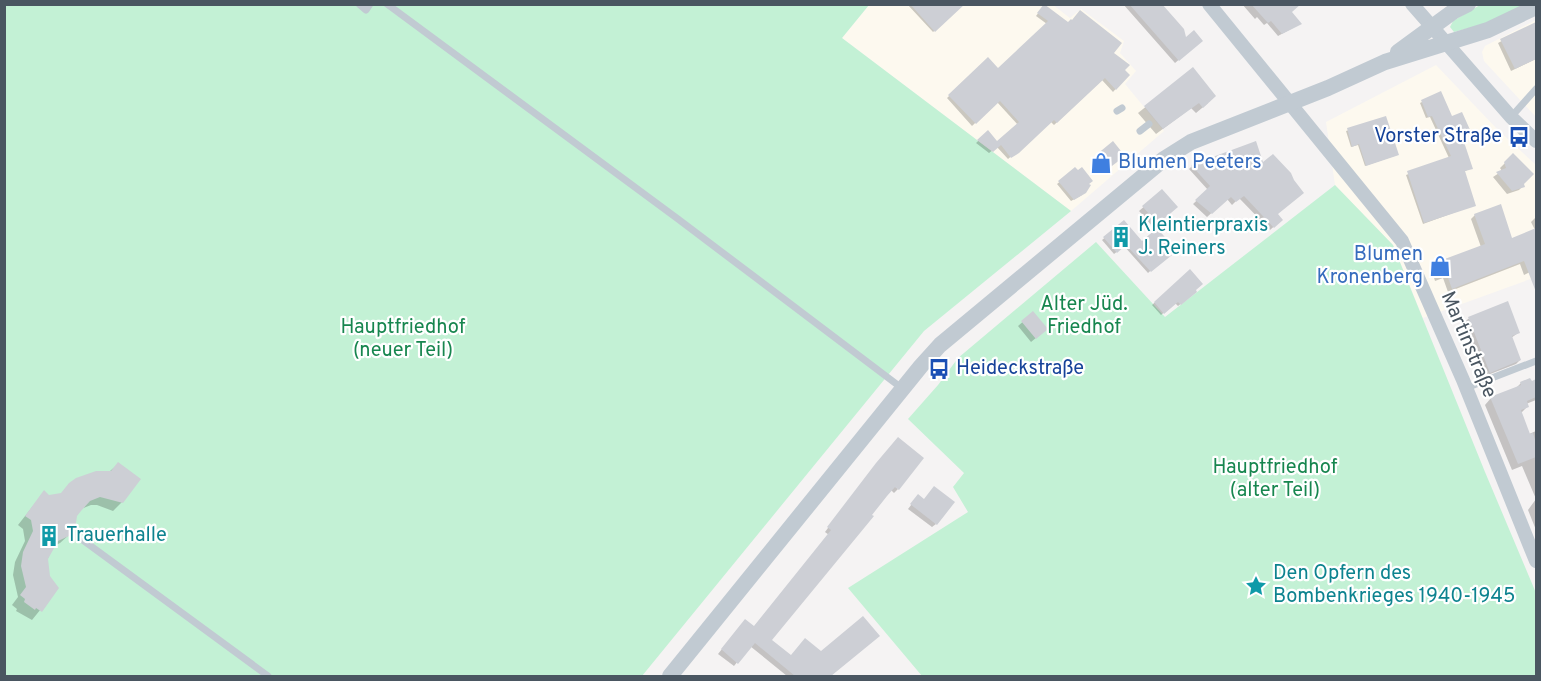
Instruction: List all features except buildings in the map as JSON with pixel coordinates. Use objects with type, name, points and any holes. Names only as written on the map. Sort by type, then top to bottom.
[{"type":"street","name":"Martinstraße","points":[[1209,4],[1402,241],[1466,388],[1536,561]]},
{"type":"street","points":[[1412,4],[1536,141]]},
{"type":"street","points":[[1385,62],[1468,4]]},
{"type":"street","points":[[670,676],[928,359],[957,330],[1175,151],[1201,137],[1291,104],[1385,62],[1488,30],[1536,7]]},
{"type":"lane","points":[[359,4],[366,10],[370,4]]},
{"type":"lane","points":[[387,4],[688,226],[903,389]]},
{"type":"lane","points":[[1512,117],[1536,89]]},
{"type":"lane","points":[[1140,131],[1149,124]]},
{"type":"lane","points":[[1466,388],[1536,361]]},
{"type":"lane","points":[[84,541],[268,676]]},
{"type":"shaded area","name":"Blumen Peeters","points":[[869,5],[1053,5],[1070,18],[1081,9],[1124,41],[1120,53],[1136,71],[1125,84],[1164,131],[1071,211],[842,38]]},
{"type":"shaded area","points":[[1536,20],[1536,117],[1484,61],[1482,52],[1485,46]]},
{"type":"shaded area","points":[[1436,65],[1497,129],[1536,165],[1536,277],[1423,318],[1393,245],[1335,185],[1326,122]]},
{"type":"green space","name":"Hauptfriedhof (neuer Teil)","points":[[4,5],[869,5],[842,38],[1071,211],[924,331],[642,676],[5,676]]},
{"type":"green space","points":[[1480,5],[1526,5],[1484,24],[1454,32],[1450,27],[1453,21]]},
{"type":"green space","name":"Hauptfriedhof (alter Teil)","points":[[1335,185],[1393,245],[1536,593],[1536,676],[922,676],[848,588],[968,512],[953,487],[964,473],[908,419],[958,358],[1096,242],[1165,317]]},
{"type":"place","name":"Vorster Straße","points":[[1519,137]]},
{"type":"place","name":"Blumen Peeters","points":[[1101,163]]},
{"type":"place","name":"Kleintierpraxis J. Reiners","points":[[1121,237]]},
{"type":"place","name":"Blumen Kronenberg","points":[[1440,266]]},
{"type":"place","name":"Heideckstraße","points":[[939,369]]},
{"type":"place","name":"Trauerhalle","points":[[49,536]]},
{"type":"place","name":"Den Opfern des Bombenkrieges 1940-1945","points":[[1256,586]]},
{"type":"park label","name":"Alter Jüd. Friedhof","points":[[1084,316]]}]
